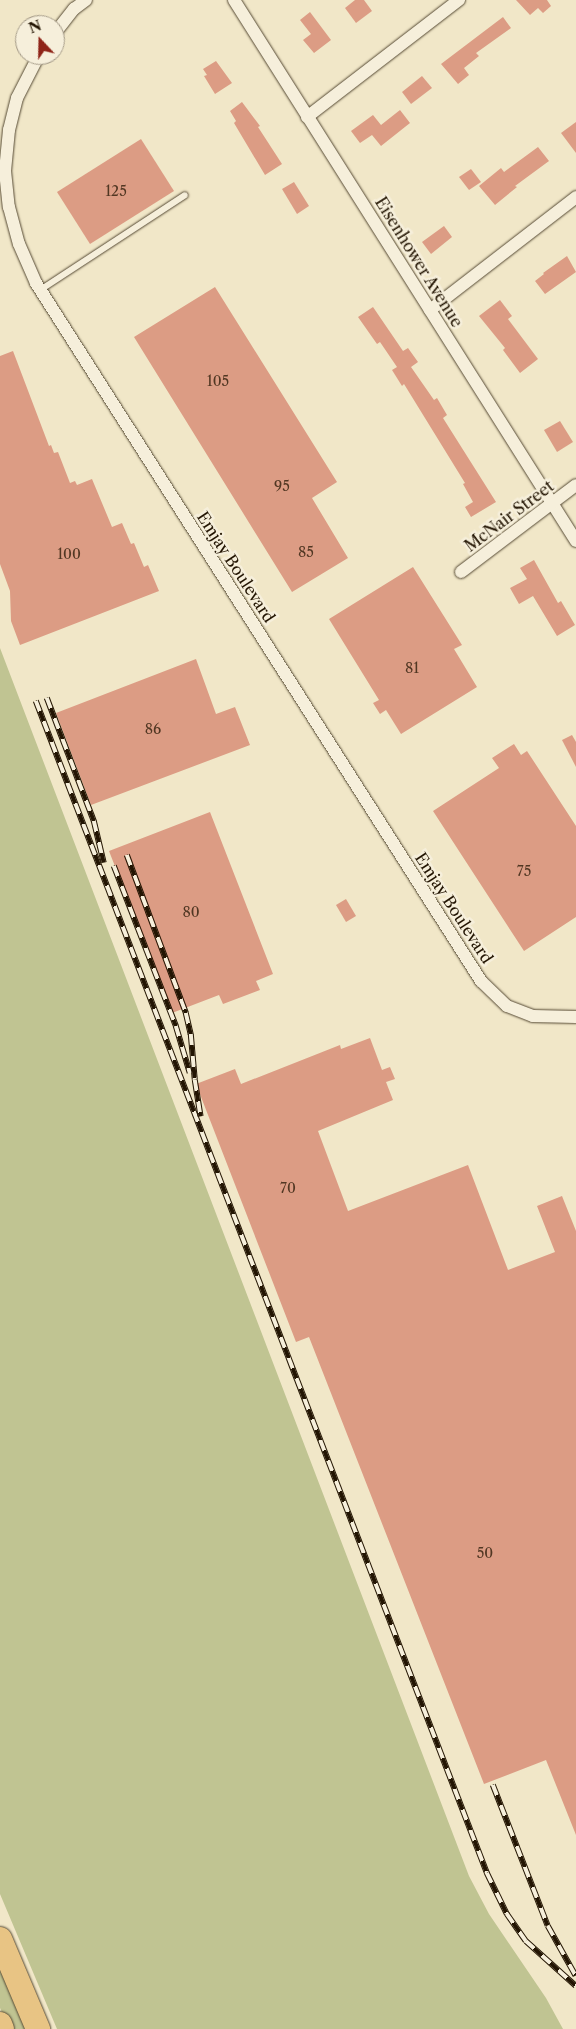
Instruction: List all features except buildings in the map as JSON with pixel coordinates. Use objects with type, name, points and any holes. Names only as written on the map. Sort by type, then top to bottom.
[{"type":"highway","points":[[0,1939],[38,2029]]},
{"type":"highway","points":[[0,2024],[2,2029]]},
{"type":"street","points":[[65,21],[86,0]]},
{"type":"street","name":"Eisenhower Avenue","points":[[234,0],[576,541]]},
{"type":"street","points":[[307,117],[459,0]]},
{"type":"street","name":"Emjay Boulevard","points":[[35,65],[17,98],[8,130],[5,171],[9,208],[19,244],[40,290],[481,980],[507,1006],[533,1016],[576,1017]]},
{"type":"street","points":[[430,310],[576,197]]},
{"type":"street","name":"McNair Street","points":[[461,572],[576,485]]},
{"type":"lane","points":[[40,290],[185,194]]},
{"type":"green space","points":[[0,648],[469,1876],[489,1914],[546,1998],[563,2029],[57,2029],[0,1894]]},
{"type":"green space","points":[[0,1967],[26,2029],[10,2029],[0,2008]]},
{"type":"railway","points":[[47,698],[94,821],[104,863]]},
{"type":"railway","points":[[36,701],[487,1873],[507,1914],[526,1941],[576,1986]]},
{"type":"railway","points":[[127,855],[186,1013],[191,1034],[195,1080],[201,1117]]},
{"type":"railway","points":[[114,866],[176,1026],[190,1073]]},
{"type":"railway","points":[[493,1785],[548,1926],[576,1976]]}]
